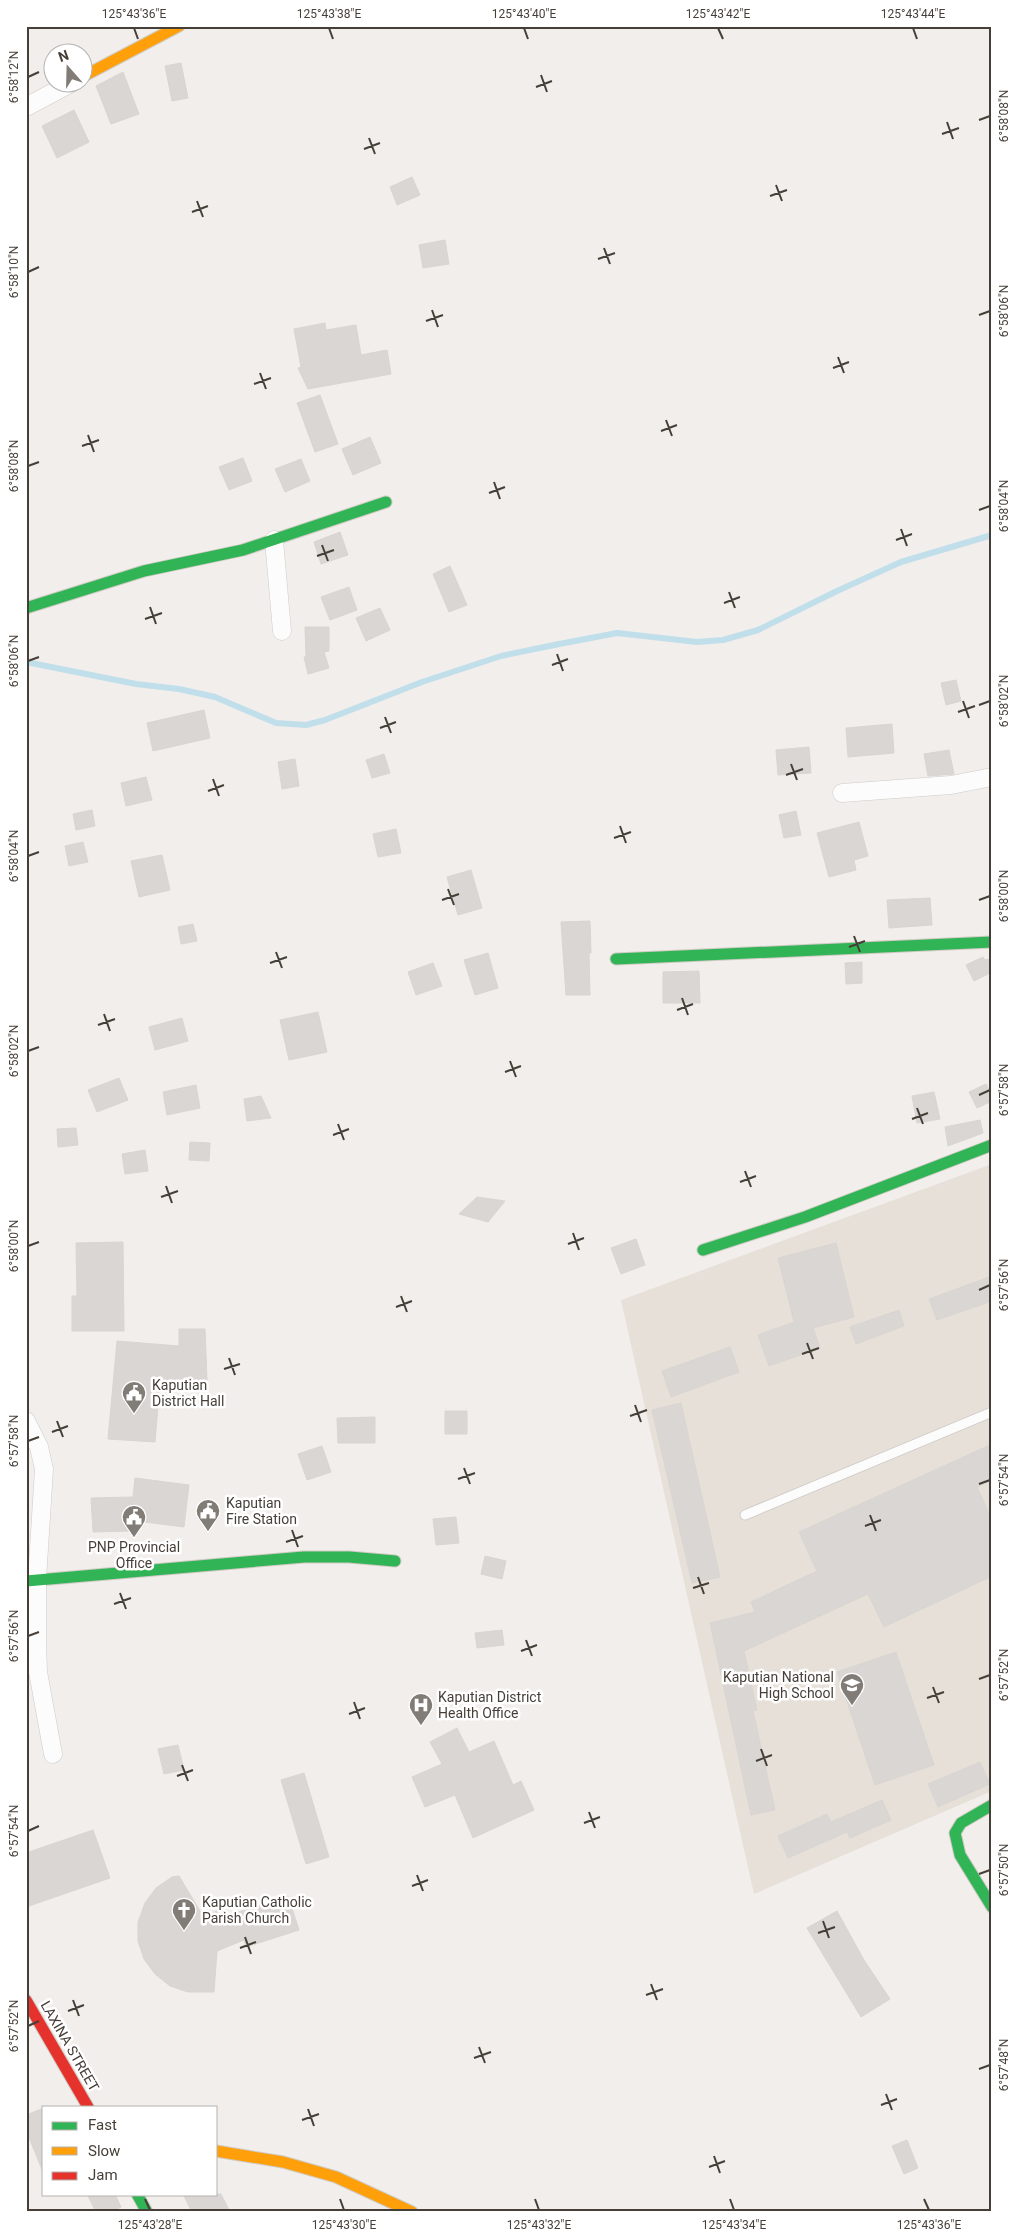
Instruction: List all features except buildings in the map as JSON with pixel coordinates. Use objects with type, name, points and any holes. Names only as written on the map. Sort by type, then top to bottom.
[{"type":"street","points":[[92,72],[179,26]]},
{"type":"street","points":[[26,107],[54,92]]},
{"type":"street","points":[[26,608],[144,571],[215,557],[274,540],[336,517],[386,502]]},
{"type":"street","points":[[274,540],[282,631]]},
{"type":"street","points":[[842,793],[951,785],[992,777]]},
{"type":"street","points":[[616,958],[992,942]]},
{"type":"street","points":[[703,1250],[805,1218],[992,1145]]},
{"type":"street","points":[[26,1421],[39,1447],[44,1469],[32,1580],[38,1672],[53,1754]]},
{"type":"street","points":[[32,1580],[304,1557],[395,1561]]},
{"type":"street","points":[[992,1805],[961,1823],[955,1833],[960,1855],[992,1907]]},
{"type":"street","name":"LAXINA STREET","points":[[26,2000],[87,2106]]},
{"type":"street","points":[[218,2151],[283,2162],[336,2177],[412,2212]]},
{"type":"street","points":[[138,2196],[147,2212]]},
{"type":"lane","points":[[745,1514],[992,1412]]},
{"type":"shaded area","points":[[992,1164],[992,1791],[754,1894],[621,1300]]},
{"type":"waterway","points":[[26,662],[136,684],[179,689],[215,697],[276,723],[306,725],[325,720],[422,682],[501,656],[554,645],[617,633],[697,642],[723,640],[758,630],[901,562],[992,535]]},
{"type":"traffic: fast","points":[[26,608],[144,571],[243,550],[386,502]]},
{"type":"traffic: fast","points":[[616,959],[992,942]]},
{"type":"traffic: fast","points":[[703,1250],[805,1217],[992,1145]]},
{"type":"traffic: fast","points":[[26,1581],[304,1557],[349,1557],[395,1561]]},
{"type":"traffic: fast","points":[[992,1805],[961,1823],[955,1833],[960,1855],[992,1907]]},
{"type":"traffic: fast","points":[[138,2196],[147,2212]]},
{"type":"traffic: slow","points":[[92,72],[179,26]]},
{"type":"traffic: slow","points":[[218,2151],[283,2162],[336,2177],[412,2212]]},
{"type":"traffic: jam","points":[[26,2000],[87,2106]]},
{"type":"place","name":"Kaputian District Hall","points":[[134,1414]]},
{"type":"place","name":"Kaputian Fire Station","points":[[208,1532]]},
{"type":"place","name":"PNP Provincial Office","points":[[134,1538]]},
{"type":"place","name":"Kaputian National High School","points":[[852,1706]]},
{"type":"place","name":"Kaputian District Health Office","points":[[421,1726]]},
{"type":"place","name":"Kaputian Catholic Parish Church","points":[[184,1931]]}]
